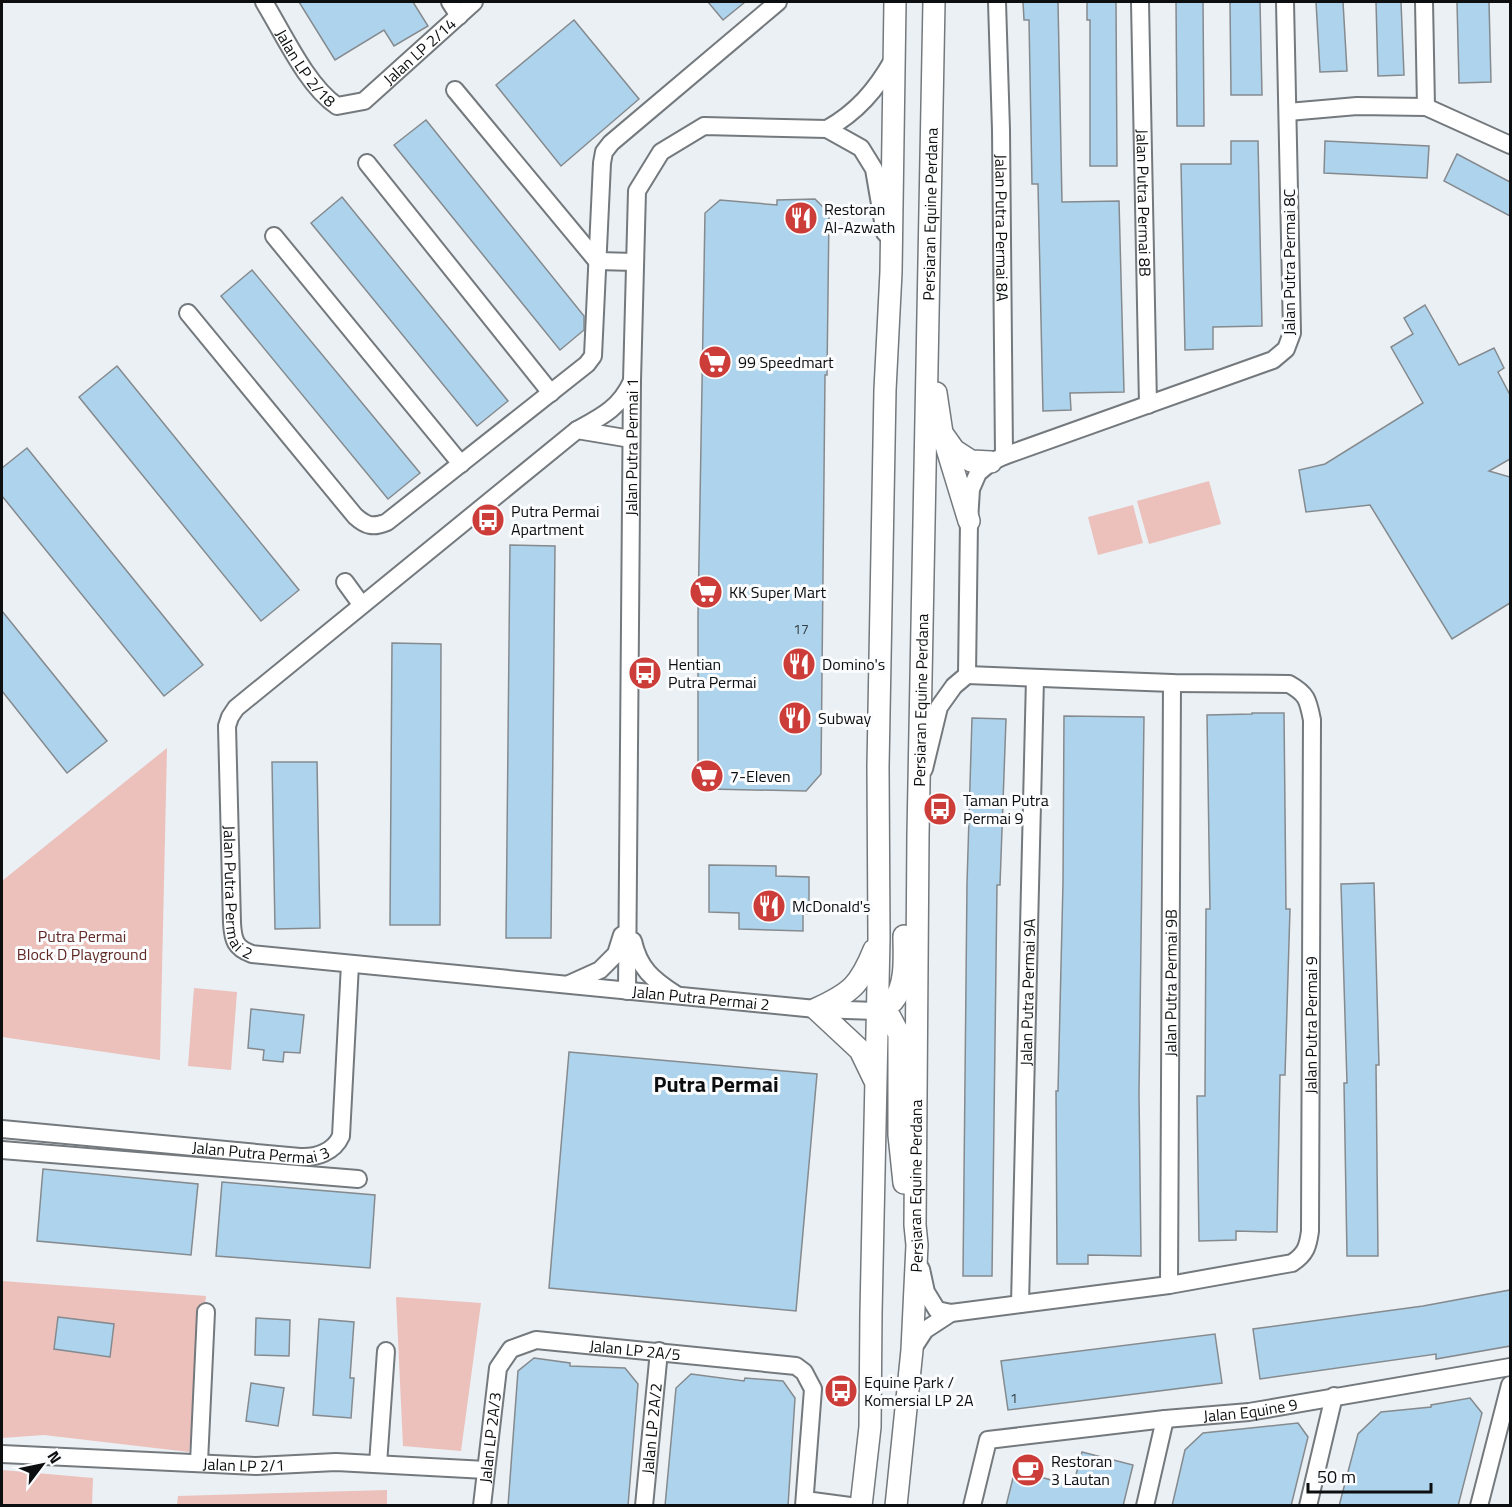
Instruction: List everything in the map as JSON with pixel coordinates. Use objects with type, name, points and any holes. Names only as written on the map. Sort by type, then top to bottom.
[{"type":"street","name":"Jalan LP 2/18","points":[[264,2],[323,97],[337,106],[364,101]]},
{"type":"street","name":"Jalan LP 2/14","points":[[364,101],[454,9],[474,2]]},
{"type":"street","points":[[188,313],[364,525],[376,526],[387,522],[587,364],[593,356],[602,163],[607,147],[778,2]]},
{"type":"street","points":[[861,1506],[870,1427],[879,938],[878,768],[885,390],[891,272],[895,2]]},
{"type":"street","name":"Persiaran Equine Perdana","points":[[896,1506],[912,1350],[916,1235],[918,835],[934,2]]},
{"type":"street","name":"Jalan Putra Permai 8A","points":[[996,2],[1001,130],[998,459]]},
{"type":"street","name":"Jalan Putra Permai 8B","points":[[1140,2],[1148,405]]},
{"type":"street","name":"Jalan Putra Permai 8C","points":[[998,459],[1273,360],[1286,349],[1292,333],[1285,2]]},
{"type":"street","points":[[1424,2],[1426,107]]},
{"type":"street","points":[[827,129],[861,105],[879,84],[893,60]]},
{"type":"street","points":[[455,90],[597,261],[635,262]]},
{"type":"street","points":[[1288,112],[1357,106],[1426,107],[1510,145]]},
{"type":"street","name":"Jalan Putra Permai 1","points":[[627,991],[631,439],[637,191],[661,152],[704,126],[827,129],[861,148],[874,169],[891,272]]},
{"type":"street","points":[[367,163],[551,393]]},
{"type":"street","points":[[273,236],[461,464]]},
{"type":"street","points":[[927,331],[942,433],[969,521]]},
{"type":"street","name":"Jalan Putra Permai 2","points":[[632,381],[625,397],[594,421],[577,430],[236,708],[227,726],[232,923],[235,942],[242,951],[252,954],[816,1009],[877,1011]]},
{"type":"street","points":[[577,430],[631,439]]},
{"type":"street","points":[[942,433],[954,450],[971,461],[998,459]]},
{"type":"street","points":[[919,783],[929,753],[939,707],[954,686],[968,675],[971,489],[978,473],[998,459]]},
{"type":"street","points":[[345,582],[361,604]]},
{"type":"street","name":"Jalan Putra Permai 9","points":[[951,1313],[1169,1285],[1292,1263],[1302,1256],[1307,1248],[1310,1231],[1312,720],[1308,701],[1302,690],[1289,684],[1172,683],[968,675]]},
{"type":"street","name":"Jalan Putra Permai 9A","points":[[1020,1304],[1035,678]]},
{"type":"street","name":"Jalan Putra Permai 9B","points":[[1169,1285],[1172,683]]},
{"type":"street","points":[[877,1011],[892,1001],[901,984],[904,958],[905,890],[918,835]]},
{"type":"street","name":"Jalan Putra Permai 1","points":[[567,985],[600,970],[616,954],[627,920]]},
{"type":"street","name":"Jalan Putra Permai 1","points":[[627,920],[637,959],[655,981],[676,996]]},
{"type":"street","points":[[877,1085],[861,1050],[816,1009],[843,997],[865,974],[879,938]]},
{"type":"street","name":"Jalan Putra Permai 3","points":[[2,1129],[308,1157],[324,1153],[338,1143],[340,1136],[350,964]]},
{"type":"street","points":[[877,1011],[890,1017],[899,1034],[899,1135],[902,1175],[926,1292],[937,1310],[951,1313]]},
{"type":"street","points":[[2,1150],[358,1179]]},
{"type":"street","points":[[199,1462],[206,1312]]},
{"type":"street","points":[[912,1350],[925,1330],[951,1313]]},
{"type":"street","name":"Jalan LP 2A/5","points":[[498,1368],[512,1349],[536,1340],[786,1363],[796,1366],[804,1372],[813,1389],[804,1503]]},
{"type":"street","points":[[378,1464],[386,1351]]},
{"type":"street","name":"Jalan LP 2A/2","points":[[644,1506],[658,1351]]},
{"type":"street","name":"Jalan Equine 9","points":[[972,1506],[988,1440],[1165,1419],[1249,1412],[1510,1367]]},
{"type":"street","name":"Jalan LP 2A/3","points":[[482,1506],[498,1368]]},
{"type":"street","points":[[1479,1506],[1510,1385]]},
{"type":"street","points":[[1308,1506],[1334,1396]]},
{"type":"street","points":[[1145,1506],[1165,1419]]},
{"type":"street","name":"Jalan LP 2/1","points":[[2,1454],[256,1466],[336,1462],[486,1470]]},
{"type":"street","points":[[804,1503],[850,1506]]},
{"type":"green space","points":[[1209,481],[1221,524],[1149,544],[1137,501]]},
{"type":"green space","points":[[1133,505],[1143,543],[1098,555],[1088,517]]},
{"type":"green space","name":"Putra Permai Block D Playground","points":[[167,748],[160,1060],[2,1037],[2,881]]},
{"type":"green space","points":[[194,988],[237,992],[231,1070],[188,1066]]},
{"type":"green space","points":[[2,1281],[206,1296],[189,1452],[44,1435],[2,1438]]},
{"type":"green space","points":[[396,1297],[481,1303],[461,1451],[403,1446]]},
{"type":"green space","points":[[2,1470],[93,1478],[92,1505],[2,1505]]},
{"type":"green space","points":[[387,1490],[387,1505],[177,1505],[178,1496]]},
{"type":"building","points":[[299,2],[413,2],[428,26],[394,46],[384,30],[335,60]]},
{"type":"building","points":[[708,2],[745,2],[723,20]]},
{"type":"building","points":[[1023,2],[1058,2],[1062,202],[1119,201],[1124,392],[1070,393],[1071,410],[1043,411],[1038,184],[1032,184],[1029,20],[1024,20]]},
{"type":"building","points":[[1087,2],[1116,2],[1117,166],[1090,166],[1090,20],[1087,20]]},
{"type":"building","points":[[1176,2],[1203,2],[1204,126],[1177,126]]},
{"type":"building","points":[[1230,2],[1260,2],[1262,95],[1231,95]]},
{"type":"building","points":[[1316,2],[1343,2],[1347,71],[1320,72]]},
{"type":"building","points":[[1376,2],[1401,2],[1404,75],[1378,76]]},
{"type":"building","points":[[1457,2],[1489,2],[1491,82],[1459,83]]},
{"type":"building","points":[[574,20],[639,99],[561,166],[496,85]]},
{"type":"building","points":[[426,120],[584,316],[584,330],[560,350],[394,145]]},
{"type":"building","points":[[1231,141],[1258,141],[1262,326],[1213,327],[1213,349],[1185,350],[1181,164],[1231,164]]},
{"type":"building","points":[[1325,141],[1429,146],[1427,178],[1324,173]]},
{"type":"building","points":[[1457,154],[1510,182],[1510,216],[1444,181]]},
{"type":"building","points":[[342,197],[508,401],[477,426],[311,223]]},
{"type":"building","points":[[815,199],[829,213],[821,774],[806,791],[709,789],[698,778],[698,616],[705,213],[720,200],[777,205],[777,200]]},
{"type":"building","points":[[252,270],[420,473],[388,499],[221,296]]},
{"type":"building","points":[[1425,305],[1459,365],[1494,348],[1504,368],[1498,372],[1510,395],[1510,459],[1489,471],[1510,477],[1510,603],[1452,639],[1370,505],[1306,512],[1299,470],[1325,464],[1423,403],[1391,347],[1413,334],[1404,318]]},
{"type":"building","points":[[117,366],[299,590],[261,621],[79,397]]},
{"type":"building","points":[[27,448],[203,665],[164,696],[2,496],[2,468]]},
{"type":"building","points":[[510,545],[555,546],[551,938],[506,938]]},
{"type":"building","points":[[2,611],[107,741],[67,773],[2,691]]},
{"type":"building","points":[[392,643],[441,644],[440,925],[390,925]]},
{"type":"building","points":[[1284,713],[1286,909],[1290,909],[1285,1075],[1280,1075],[1277,1232],[1236,1231],[1236,1240],[1199,1241],[1197,1096],[1205,1096],[1206,909],[1210,909],[1207,715]]},
{"type":"building","points":[[1064,716],[1144,717],[1139,1094],[1141,1256],[1088,1255],[1088,1264],[1057,1264],[1056,1091],[1058,1091],[1063,883]]},
{"type":"building","points":[[972,718],[1006,719],[1000,885],[997,885],[992,1276],[963,1276],[967,884]]},
{"type":"building","points":[[272,762],[317,762],[320,928],[275,929]]},
{"type":"building","points":[[709,865],[776,866],[776,876],[809,877],[809,914],[803,914],[803,931],[739,929],[739,913],[709,912]]},
{"type":"building","points":[[1374,883],[1379,1065],[1376,1065],[1378,1256],[1347,1256],[1344,1083],[1347,1083],[1341,884]]},
{"type":"building","points":[[251,1009],[304,1015],[300,1053],[284,1052],[283,1062],[263,1060],[264,1050],[248,1048]]},
{"type":"building","points":[[569,1052],[817,1074],[796,1311],[549,1288]]},
{"type":"building","points":[[43,1169],[198,1184],[191,1255],[37,1241]]},
{"type":"building","points":[[222,1182],[375,1195],[370,1268],[216,1256]]},
{"type":"building","points":[[1510,1290],[1510,1346],[1436,1359],[1436,1354],[1260,1379],[1253,1329],[1423,1306]]},
{"type":"building","points":[[58,1317],[114,1324],[110,1357],[54,1349]]},
{"type":"building","points":[[256,1318],[290,1320],[289,1356],[255,1355]]},
{"type":"building","points":[[319,1319],[354,1322],[350,1378],[354,1378],[351,1418],[313,1415]]},
{"type":"building","points":[[1215,1334],[1222,1383],[1008,1410],[1001,1361]]},
{"type":"building","points":[[534,1358],[570,1363],[570,1366],[625,1368],[638,1384],[628,1506],[508,1506],[518,1371]]},
{"type":"building","points":[[691,1374],[744,1381],[745,1378],[783,1381],[795,1398],[788,1506],[665,1506],[676,1388]]},
{"type":"building","points":[[251,1383],[284,1388],[278,1426],[246,1421]]},
{"type":"building","points":[[1470,1398],[1482,1413],[1458,1506],[1339,1506],[1358,1434],[1381,1412],[1431,1407],[1431,1405]]},
{"type":"building","points":[[1298,1423],[1308,1437],[1291,1506],[1172,1506],[1185,1450],[1203,1433]]},
{"type":"building","points":[[1082,1452],[1133,1465],[1123,1506],[1006,1506],[1015,1470],[1073,1486]]},
{"type":"place","name":"Restoran Al-Azwath","points":[[801,218]]},
{"type":"place","name":"99 Speedmart","points":[[715,362]]},
{"type":"place","name":"Putra Permai Apartment","points":[[488,520]]},
{"type":"place","name":"KK Super Mart","points":[[706,592]]},
{"type":"place","name":"Domino's","points":[[799,664]]},
{"type":"place","name":"Hentian Putra Permai","points":[[645,673]]},
{"type":"place","name":"Subway","points":[[795,718]]},
{"type":"place","name":"7-Eleven","points":[[707,776]]},
{"type":"place","name":"Taman Putra Permai 9","points":[[940,809]]},
{"type":"place","name":"McDonald's","points":[[769,906]]},
{"type":"place","name":"Equine Park / Komersial LP 2A","points":[[841,1391]]},
{"type":"place","name":"Restoran 3 Lautan","points":[[1028,1470]]},
{"type":"district","name":"Putra Permai","points":[[716,1084]]}]
